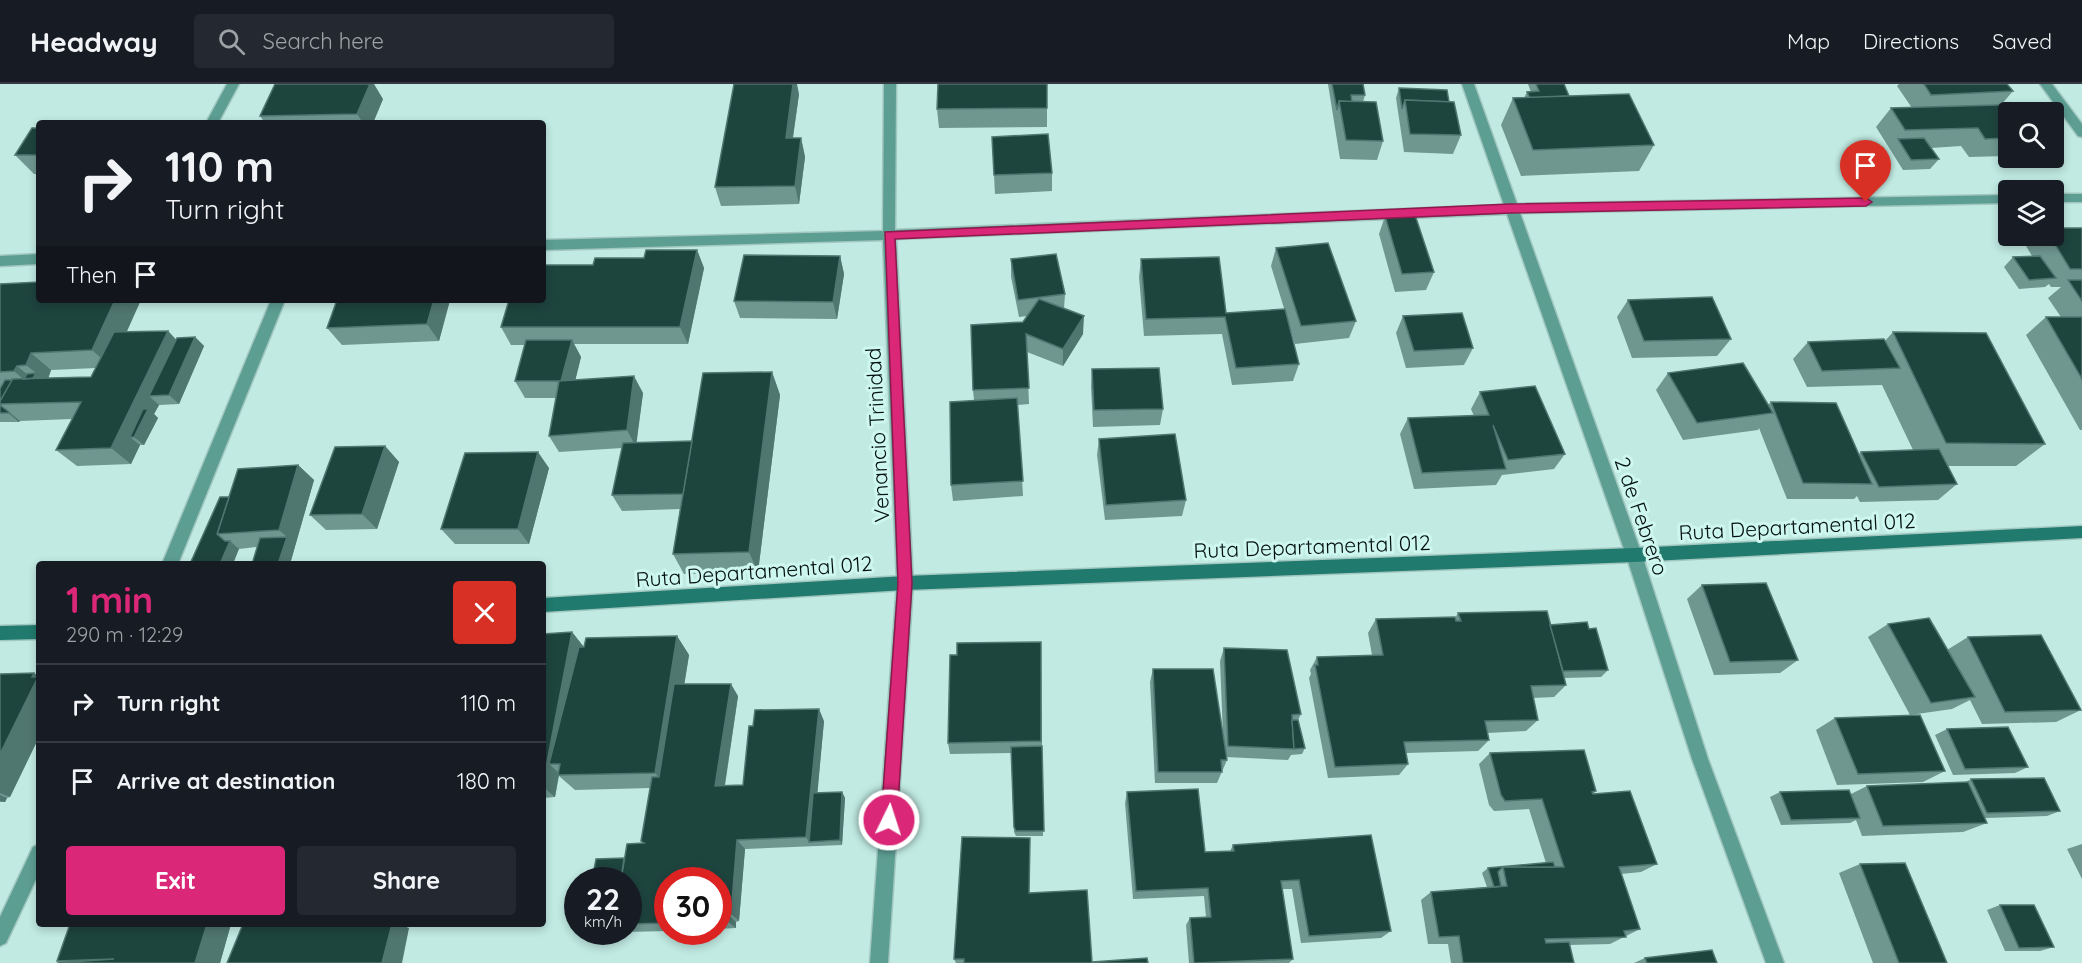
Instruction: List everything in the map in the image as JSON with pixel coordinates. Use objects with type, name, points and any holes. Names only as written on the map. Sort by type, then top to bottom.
[{"type":"main road","name":"Ruta Departamental 012","points":[[546,605],[905,583],[1634,555],[2082,532]]},
{"type":"main road","points":[[0,633],[36,632]]},
{"type":"street","points":[[214,120],[233,84]]},
{"type":"street","name":"Venancio Trinidad","points":[[879,963],[905,583],[889,235],[890,84]]},
{"type":"street","name":"2 de Febrero","points":[[1468,84],[1634,555],[1700,759],[1775,963]]},
{"type":"street","points":[[2046,84],[2082,133]]},
{"type":"street","points":[[2064,198],[2082,198]]},
{"type":"street","points":[[546,245],[889,235],[1510,208],[1998,199]]},
{"type":"street","points":[[0,261],[36,260]]},
{"type":"street","points":[[171,561],[277,303]]},
{"type":"street","points":[[0,937],[36,859]]},
{"type":"building","points":[[275,84],[370,84],[357,114],[260,116]]},
{"type":"building","points":[[734,84],[793,84],[786,138],[801,138],[795,186],[715,187]]},
{"type":"building","points":[[938,84],[1047,84],[1047,108],[937,109]]},
{"type":"building","points":[[1332,84],[1363,84],[1365,95],[1351,95],[1352,102],[1339,101],[1337,110]]},
{"type":"building","points":[[1536,84],[1564,84],[1569,96],[1530,98],[1527,92],[1539,91]]},
{"type":"building","points":[[1924,84],[2007,84],[2013,91],[1931,95]]},
{"type":"building","points":[[1399,88],[1447,90],[1449,102],[1405,100],[1402,109]]},
{"type":"building","points":[[1629,94],[1654,145],[1533,150],[1513,98]]},
{"type":"building","points":[[1405,100],[1454,102],[1461,135],[1410,134]]},
{"type":"building","points":[[1339,101],[1376,102],[1383,141],[1346,140]]},
{"type":"building","points":[[1998,105],[1998,138],[1985,139],[1978,128],[1905,130],[1891,108]]},
{"type":"building","points":[[32,128],[36,128],[36,155],[15,155]]},
{"type":"building","points":[[1048,134],[1052,173],[994,175],[992,137]]},
{"type":"building","points":[[1924,138],[1939,159],[1911,160],[1898,139]]},
{"type":"building","points":[[1415,215],[1434,272],[1402,274],[1385,216]]},
{"type":"building","points":[[2064,228],[2082,228],[2082,269],[2070,269],[2056,246],[2064,246]]},
{"type":"building","points":[[1328,243],[1356,321],[1301,326],[1276,248]]},
{"type":"building","points":[[646,250],[697,250],[680,327],[501,327],[508,303],[546,303],[546,265],[593,265],[595,258],[644,258]]},
{"type":"building","points":[[1056,254],[1065,294],[1018,300],[1011,259]]},
{"type":"building","points":[[744,255],[840,256],[833,302],[734,301]]},
{"type":"building","points":[[2040,256],[2056,278],[2029,280],[2013,257]]},
{"type":"building","points":[[1219,257],[1226,313],[1285,309],[1299,364],[1236,368],[1225,317],[1146,319],[1141,259]]},
{"type":"building","points":[[2068,280],[2082,280],[2082,301]]},
{"type":"building","points":[[36,282],[36,303],[114,303],[92,350],[31,353],[26,365],[17,366],[14,371],[0,372],[0,284]]},
{"type":"building","points":[[1712,297],[1731,339],[1644,341],[1628,300]]},
{"type":"building","points":[[1039,299],[1084,316],[1063,349],[1026,334],[1029,388],[973,390],[971,325],[1023,322]]},
{"type":"building","points":[[336,303],[433,303],[427,324],[327,328]]},
{"type":"building","points":[[1462,313],[1473,348],[1414,351],[1403,316]]},
{"type":"building","points":[[2046,317],[2082,317],[2082,379]]},
{"type":"building","points":[[168,331],[111,448],[56,450],[81,402],[0,404],[12,379],[91,377],[114,332]]},
{"type":"building","points":[[1893,332],[1986,333],[2045,444],[1946,443]]},
{"type":"building","points":[[195,337],[169,395],[149,396],[177,338]]},
{"type":"building","points":[[1884,339],[1900,368],[1822,371],[1808,342]]},
{"type":"building","points":[[526,340],[572,340],[561,381],[515,381]]},
{"type":"building","points":[[1743,363],[1773,413],[1697,423],[1668,373]]},
{"type":"building","points":[[1159,368],[1163,409],[1094,410],[1092,369]]},
{"type":"building","points":[[772,372],[749,552],[673,554],[703,373]]},
{"type":"building","points":[[36,373],[33,378],[24,379],[27,374]]},
{"type":"building","points":[[634,376],[627,430],[549,436],[559,381]]},
{"type":"building","points":[[5,380],[12,380],[0,401],[0,389]]},
{"type":"building","points":[[1535,386],[1565,454],[1508,460],[1493,425],[1506,469],[1422,473],[1408,418],[1489,415],[1480,392]]},
{"type":"building","points":[[1017,398],[1023,481],[951,485],[950,402]]},
{"type":"building","points":[[1771,402],[1836,403],[1872,484],[1803,483]]},
{"type":"building","points":[[0,405],[9,412],[0,413]]},
{"type":"building","points":[[143,409],[148,409],[134,437],[130,437]]},
{"type":"building","points":[[1175,434],[1186,500],[1106,505],[1099,439]]},
{"type":"building","points":[[692,441],[683,494],[612,495],[623,443]]},
{"type":"building","points":[[385,446],[362,514],[310,515],[335,447]]},
{"type":"building","points":[[1939,449],[1957,484],[1879,487],[1861,452]]},
{"type":"building","points":[[538,452],[518,529],[441,529],[465,453]]},
{"type":"building","points":[[298,465],[279,530],[217,534],[238,469]]},
{"type":"building","points":[[220,497],[229,497],[217,534],[225,541],[230,541],[221,561],[191,561]]},
{"type":"building","points":[[287,537],[279,561],[253,561],[260,538]]},
{"type":"building","points":[[1766,583],[1798,660],[1730,662],[1702,585]]},
{"type":"building","points":[[1547,611],[1566,685],[1531,686],[1538,720],[1485,721],[1489,740],[1404,742],[1408,764],[1335,767],[1315,665],[1318,665],[1317,657],[1383,655],[1376,619],[1455,617],[1456,621],[1461,621],[1458,613]]},
{"type":"building","points":[[1929,618],[1975,697],[1931,703],[1888,624]]},
{"type":"building","points":[[1587,622],[1589,629],[1596,628],[1608,670],[1563,671],[1550,625]]},
{"type":"building","points":[[572,632],[546,767],[546,634]]},
{"type":"building","points":[[2041,635],[2081,710],[2005,712],[1968,637]]},
{"type":"building","points":[[677,636],[655,773],[558,775],[560,764],[549,764],[579,647],[584,647],[586,638]]},
{"type":"building","points":[[1041,642],[1041,741],[948,743],[950,655],[957,655],[957,643]]},
{"type":"building","points":[[1224,648],[1287,650],[1301,714],[1292,715],[1294,749],[1228,746]]},
{"type":"building","points":[[1153,669],[1213,669],[1227,760],[1221,760],[1222,772],[1158,772]]},
{"type":"building","points":[[34,673],[32,677],[36,677],[36,681],[0,754],[0,674]]},
{"type":"building","points":[[674,684],[731,684],[715,786],[743,785],[749,726],[753,726],[755,710],[819,709],[806,837],[737,840],[732,902],[732,867],[654,867],[654,923],[642,924],[642,867],[623,867],[627,844],[644,843],[641,841],[652,777],[659,777]]},
{"type":"building","points":[[1920,715],[1945,771],[1858,774],[1835,718]]},
{"type":"building","points":[[1292,720],[1298,720],[1305,748],[1294,749]]},
{"type":"building","points":[[2008,727],[2028,767],[1965,769],[1947,729]]},
{"type":"building","points":[[1042,746],[1044,831],[1016,831],[1011,747]]},
{"type":"building","points":[[1584,750],[1596,791],[1592,792],[1593,794],[1630,791],[1657,864],[1619,867],[1640,929],[1624,931],[1626,937],[1545,939],[1546,943],[1569,942],[1574,963],[1463,963],[1459,936],[1439,937],[1431,892],[1507,886],[1503,867],[1564,867],[1542,799],[1505,801],[1501,795],[1490,753]]},
{"type":"building","points":[[2044,778],[2060,811],[1987,813],[1971,779]]},
{"type":"building","points":[[1968,782],[1987,823],[1883,826],[1867,786]]},
{"type":"building","points":[[1198,789],[1205,852],[1234,851],[1233,845],[1371,835],[1391,931],[1309,936],[1299,880],[1281,881],[1293,959],[1194,963],[1190,918],[1211,917],[1208,888],[1136,891],[1127,792]]},
{"type":"building","points":[[1849,790],[1860,818],[1791,820],[1780,792]]},
{"type":"building","points":[[842,792],[840,840],[809,842],[813,793]]},
{"type":"building","points":[[962,837],[1030,838],[1029,893],[1087,890],[1092,962],[1147,958],[1148,963],[964,963],[964,959],[954,959]]},
{"type":"building","points":[[624,858],[623,867],[594,867],[596,859]]},
{"type":"building","points":[[1553,862],[1555,867],[1503,867],[1498,872],[1501,886],[1494,887],[1488,868]]},
{"type":"building","points":[[1905,863],[1947,963],[1899,963],[1860,864]]},
{"type":"building","points":[[2000,905],[2034,905],[2054,947],[2019,948]]},
{"type":"building","points":[[69,927],[206,927],[195,963],[57,963],[114,959],[57,961]]},
{"type":"building","points":[[242,927],[391,927],[382,963],[227,963]]},
{"type":"building","points":[[1712,950],[1717,963],[1647,963],[1645,958]]},
{"type":"route","points":[[889,820],[905,583],[889,235],[1510,208],[1866,202]]}]
